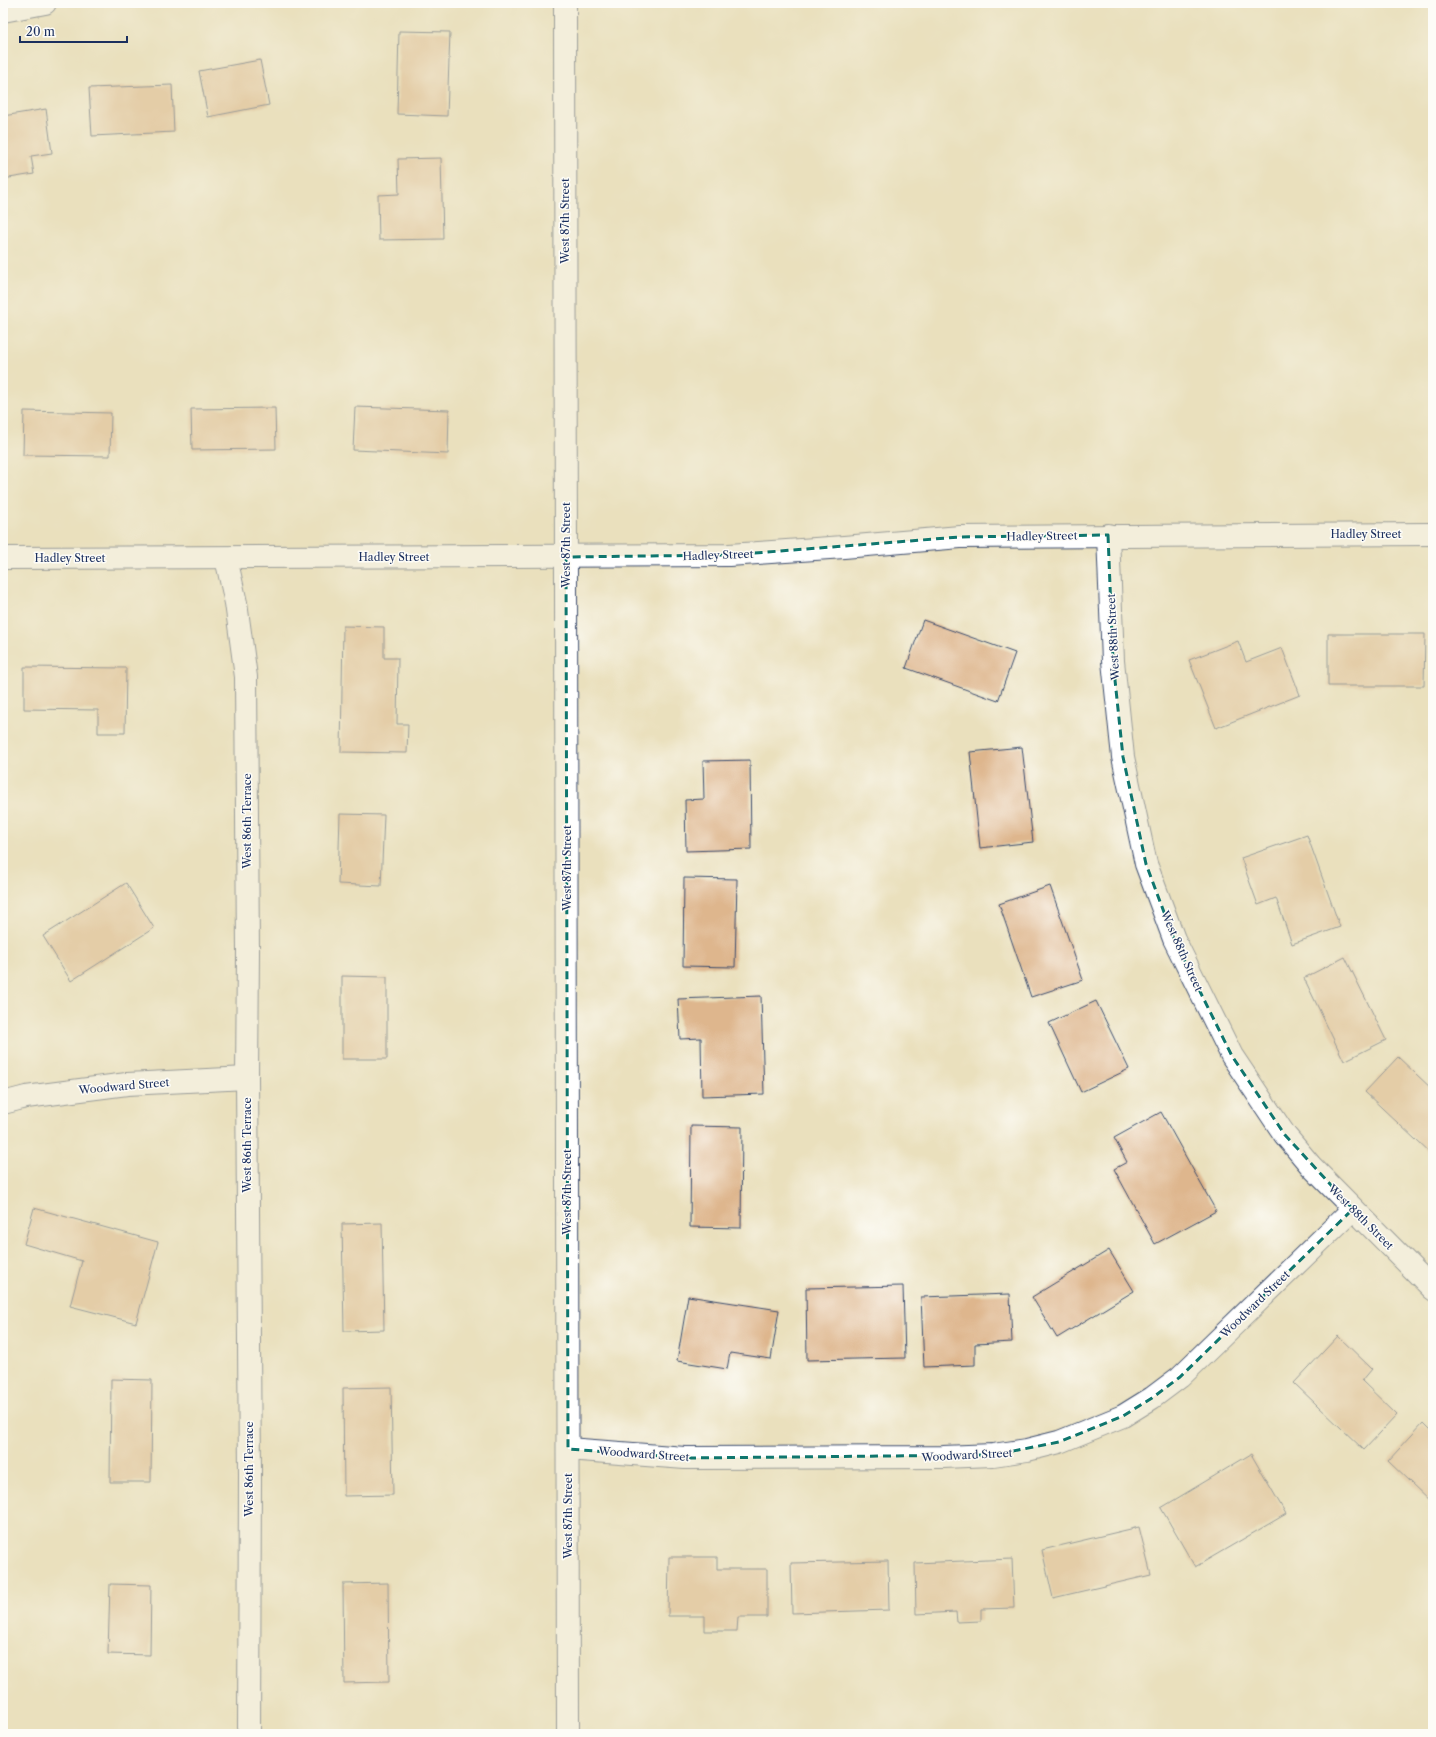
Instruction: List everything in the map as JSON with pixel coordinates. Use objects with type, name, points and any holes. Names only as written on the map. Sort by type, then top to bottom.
[{"type":"street","points":[[3,11],[45,3]]},
{"type":"street","name":"West 87th Street","points":[[565,3],[568,1734]]},
{"type":"street","name":"Hadley Street","points":[[3,558],[566,557],[729,555],[844,548],[960,537],[1433,534]]},
{"type":"street","name":"West 88th Street","points":[[1108,535],[1113,662],[1123,757],[1149,871],[1174,939],[1232,1056],[1285,1135],[1353,1209],[1433,1289]]},
{"type":"street","name":"West 86th Terrace","points":[[226,558],[236,603],[246,677],[250,1474],[249,1734]]},
{"type":"street","name":"Woodward Street","points":[[3,1103],[26,1097],[127,1084],[247,1078]]},
{"type":"street","name":"Woodward Street","points":[[568,1448],[685,1458],[943,1457],[993,1455],[1027,1450],[1059,1442],[1123,1416],[1152,1398],[1180,1377],[1353,1209]]},
{"type":"highlighted area","points":[[1108,535],[1113,661],[1123,757],[1146,864],[1174,939],[1232,1056],[1285,1135],[1353,1209],[1180,1377],[1152,1398],[1123,1416],[1059,1442],[993,1455],[685,1458],[568,1449],[566,557],[729,555],[960,537]]},
{"type":"building","points":[[399,31],[450,32],[447,116],[397,114]]},
{"type":"building","points":[[260,60],[269,105],[208,117],[199,71]]},
{"type":"building","points":[[172,85],[174,132],[92,136],[89,88]]},
{"type":"building","points":[[46,109],[52,153],[31,156],[34,174],[3,179],[3,116]]},
{"type":"building","points":[[441,158],[443,239],[379,240],[378,195],[399,194],[398,159]]},
{"type":"building","points":[[355,407],[449,410],[448,454],[353,450]]},
{"type":"building","points":[[275,408],[276,449],[192,450],[191,409]]},
{"type":"building","points":[[24,411],[111,413],[110,456],[23,455]]},
{"type":"building","points":[[923,620],[1015,653],[998,701],[906,668]]},
{"type":"building","points":[[343,626],[384,627],[384,658],[398,658],[397,724],[408,724],[407,753],[341,752]]},
{"type":"building","points":[[1328,634],[1425,634],[1424,686],[1328,686]]},
{"type":"building","points":[[1238,641],[1246,662],[1282,648],[1300,695],[1216,728],[1189,660]]},
{"type":"building","points":[[24,667],[126,668],[125,733],[98,733],[98,710],[24,709]]},
{"type":"building","points":[[1022,747],[1033,842],[980,848],[970,752]]},
{"type":"building","points":[[750,760],[751,849],[686,851],[685,800],[704,799],[703,761]]},
{"type":"building","points":[[340,814],[384,815],[381,886],[338,884]]},
{"type":"building","points":[[1307,835],[1340,927],[1292,944],[1276,898],[1258,905],[1241,858]]},
{"type":"building","points":[[684,878],[737,879],[735,967],[683,966]]},
{"type":"building","points":[[126,883],[154,928],[71,981],[43,936]]},
{"type":"building","points":[[1050,886],[1083,980],[1031,997],[999,904]]},
{"type":"building","points":[[1345,957],[1386,1040],[1344,1061],[1304,978]]},
{"type":"building","points":[[342,976],[387,977],[387,1059],[342,1059]]},
{"type":"building","points":[[761,996],[764,1094],[702,1096],[701,1038],[680,1039],[678,999]]},
{"type":"building","points":[[1096,1001],[1129,1069],[1081,1092],[1049,1023]]},
{"type":"building","points":[[1398,1057],[1433,1090],[1433,1156],[1365,1092]]},
{"type":"building","points":[[1161,1112],[1216,1211],[1155,1244],[1114,1169],[1127,1162],[1114,1138]]},
{"type":"building","points":[[691,1126],[742,1127],[741,1228],[690,1227]]},
{"type":"building","points":[[34,1208],[158,1242],[136,1323],[70,1306],[82,1261],[24,1244]]},
{"type":"building","points":[[382,1223],[384,1330],[344,1331],[342,1224]]},
{"type":"building","points":[[1109,1250],[1134,1291],[1057,1338],[1032,1297]]},
{"type":"building","points":[[903,1286],[905,1358],[807,1360],[806,1288]]},
{"type":"building","points":[[1010,1294],[1012,1342],[975,1344],[975,1365],[924,1367],[921,1297]]},
{"type":"building","points":[[688,1296],[779,1310],[771,1359],[730,1353],[727,1369],[677,1361]]},
{"type":"building","points":[[1338,1336],[1372,1369],[1362,1381],[1397,1415],[1364,1450],[1294,1383]]},
{"type":"building","points":[[111,1379],[152,1380],[151,1482],[110,1482]]},
{"type":"building","points":[[391,1387],[393,1495],[344,1496],[343,1388]]},
{"type":"building","points":[[1423,1423],[1433,1433],[1433,1504],[1388,1461]]},
{"type":"building","points":[[1251,1454],[1286,1514],[1195,1567],[1161,1508]]},
{"type":"building","points":[[1139,1527],[1151,1575],[1053,1598],[1042,1550]]},
{"type":"building","points":[[669,1557],[717,1557],[717,1569],[767,1569],[767,1617],[738,1617],[737,1631],[705,1631],[705,1616],[668,1616]]},
{"type":"building","points":[[1012,1559],[1014,1608],[981,1609],[981,1621],[957,1622],[956,1612],[916,1614],[915,1563]]},
{"type":"building","points":[[888,1561],[889,1610],[792,1613],[791,1563]]},
{"type":"building","points":[[388,1583],[389,1682],[344,1683],[343,1584]]},
{"type":"building","points":[[110,1584],[151,1585],[150,1655],[108,1654]]}]
